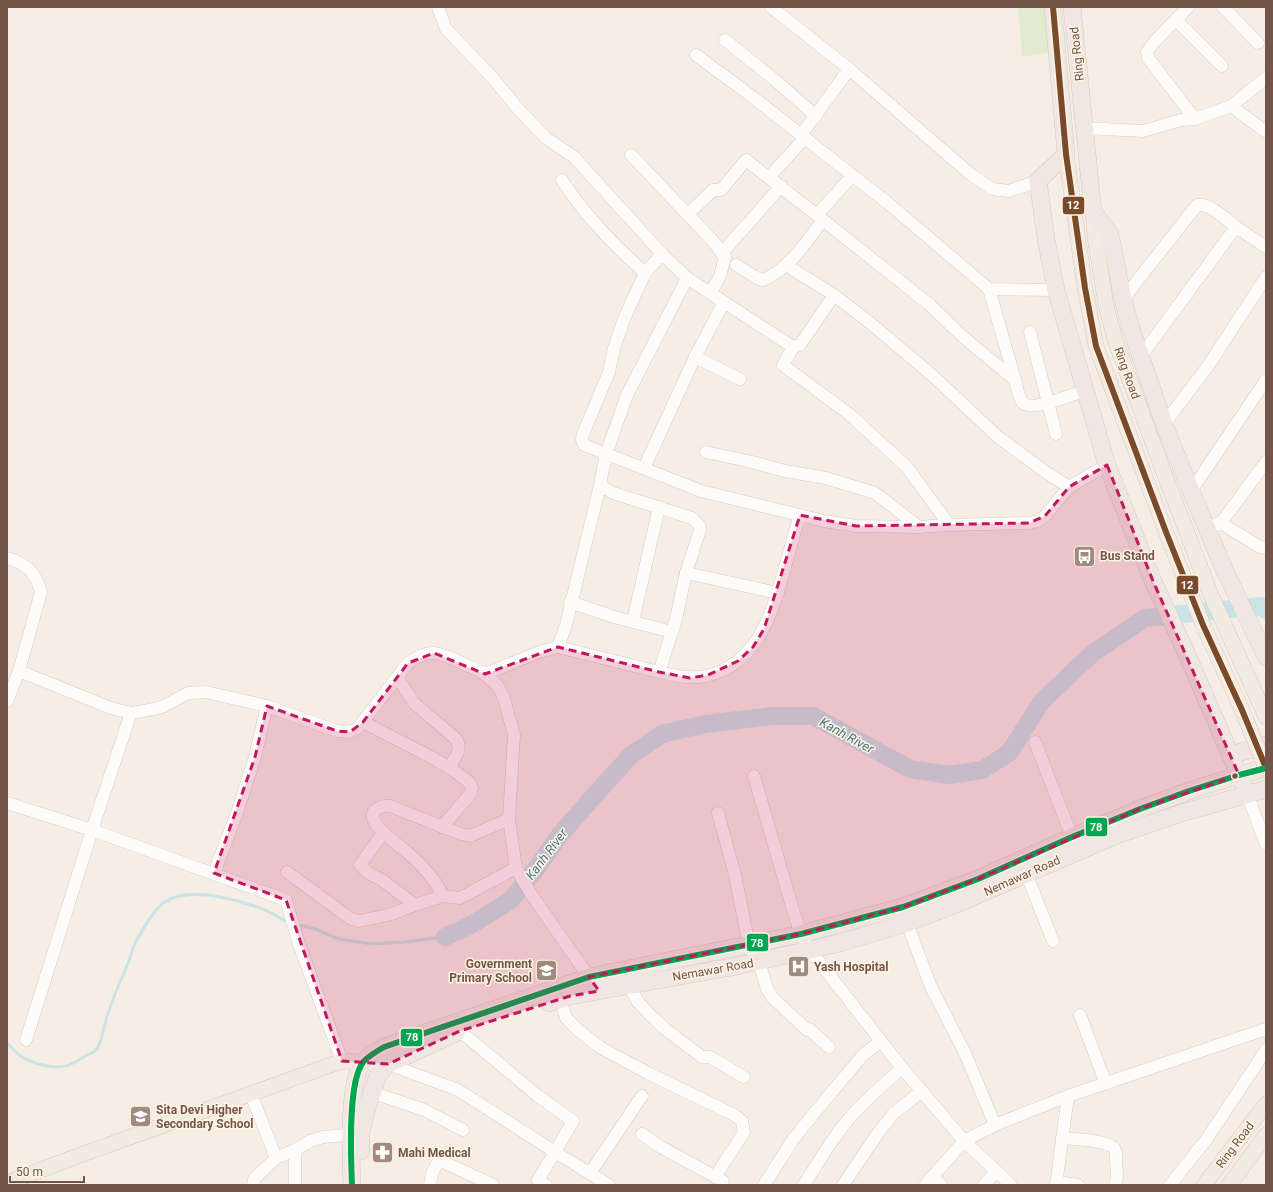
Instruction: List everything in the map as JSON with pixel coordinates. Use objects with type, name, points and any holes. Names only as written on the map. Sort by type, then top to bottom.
[{"type":"highway","name":"Ring Road","points":[[1053,7],[1066,154]]},
{"type":"highway","name":"Ring Road","points":[[1072,7],[1093,212]]},
{"type":"highway","points":[[1066,154],[1038,181],[1046,239],[1056,290],[1107,465],[1152,581],[1186,652],[1247,794]]},
{"type":"highway","points":[[1093,212],[1110,234],[1123,299],[1164,424],[1191,491],[1214,526],[1225,571],[1266,656]]},
{"type":"highway","points":[[1231,755],[1266,745]]},
{"type":"highway","name":"Nemawar Road","points":[[361,1185],[356,1135],[378,1075],[388,1064],[460,1030],[560,999],[759,962],[809,949],[840,943],[905,915],[978,879],[1041,859],[1115,828],[1189,791],[1266,768]]},
{"type":"highway","name":"Nemawar Road","points":[[905,915],[988,892],[1026,873],[1041,859],[1072,837],[1185,812],[1266,789]]},
{"type":"highway","points":[[363,1062],[384,1047],[589,977],[801,934],[905,915]]},
{"type":"highway","name":"Nemawar Road","points":[[352,1185],[356,1135],[356,1079],[363,1062]]},
{"type":"main road","name":"Ring Road","points":[[1066,154],[1085,288],[1096,346],[1166,532],[1203,625],[1242,710],[1266,768]]},
{"type":"main road","name":"Ring Road","points":[[1093,212],[1095,237],[1106,305],[1115,340],[1211,595],[1266,717]]},
{"type":"main road","points":[[16,1182],[80,1155],[342,1061],[388,1064]]},
{"type":"main road","name":"Ring Road","points":[[1204,1185],[1266,1104]]},
{"type":"main road","name":"Ring Road","points":[[1229,1185],[1266,1135]]},
{"type":"street","points":[[438,7],[446,29],[492,77],[519,110],[546,138],[574,157],[662,254],[687,278],[793,347],[800,346],[834,295]]},
{"type":"street","points":[[770,7],[848,68],[969,173],[992,189],[1009,191],[1038,181]]},
{"type":"street","points":[[1188,7],[1150,46],[1147,52],[1148,58],[1195,119]]},
{"type":"street","points":[[1223,7],[1258,43]]},
{"type":"street","points":[[1176,20],[1222,66]]},
{"type":"street","points":[[725,40],[775,80],[816,116]]},
{"type":"street","points":[[696,55],[888,204],[989,289],[1022,402],[1027,406],[1034,406],[1048,403],[1086,390]]},
{"type":"street","points":[[769,177],[803,137],[848,68]]},
{"type":"street","points":[[1085,128],[1143,131],[1181,120],[1195,119],[1231,106],[1266,78]]},
{"type":"street","points":[[1231,106],[1266,132]]},
{"type":"street","points":[[631,154],[712,240],[725,258],[720,276],[710,292]]},
{"type":"street","points":[[688,214],[713,190],[721,190],[746,160],[781,186],[930,305],[962,336],[1015,380]]},
{"type":"street","points":[[736,265],[763,280],[786,265],[820,217],[852,176]]},
{"type":"street","points":[[562,180],[579,206],[645,274]]},
{"type":"street","points":[[722,253],[781,186]]},
{"type":"street","points":[[1123,299],[1197,205],[1201,204],[1208,206],[1266,248]]},
{"type":"street","points":[[1141,356],[1236,227]]},
{"type":"street","points":[[662,254],[645,274],[624,319],[608,372],[582,434],[584,445],[702,491],[800,516],[856,526],[919,527],[1029,523],[1038,521],[1045,516],[1069,487],[1107,465]]},
{"type":"street","points":[[786,265],[834,295],[869,322],[932,375],[994,434],[1044,471],[1069,487]]},
{"type":"street","points":[[1164,424],[1208,366],[1266,277]]},
{"type":"street","points":[[492,680],[553,648],[566,625],[570,602],[600,486],[606,454],[627,395],[687,278]]},
{"type":"street","points":[[989,289],[1056,290]]},
{"type":"street","points":[[644,468],[695,357],[724,302]]},
{"type":"street","points":[[1030,332],[1056,434]]},
{"type":"street","points":[[793,347],[783,366],[849,414],[907,467],[949,525]]},
{"type":"street","points":[[695,357],[740,379]]},
{"type":"street","points":[[1191,491],[1266,380]]},
{"type":"street","points":[[706,452],[826,478],[875,493],[919,527]]},
{"type":"street","points":[[1266,462],[1214,526],[1260,547],[1266,548]]},
{"type":"street","points":[[600,486],[613,493],[692,518],[699,525],[700,530],[686,573],[675,623],[660,672]]},
{"type":"street","points":[[633,621],[659,507]]},
{"type":"street","points":[[553,648],[690,678],[708,676],[724,670],[738,661],[753,647],[764,629],[778,593],[800,516]]},
{"type":"street","points":[[7,558],[16,560],[29,570],[38,580],[41,592],[20,671],[7,701]]},
{"type":"street","points":[[686,573],[778,593]]},
{"type":"street","points":[[570,602],[614,617],[672,632]]},
{"type":"street","points":[[20,671],[111,708],[131,712],[162,707],[188,693],[206,692],[267,706],[337,731],[350,732],[358,728],[408,663],[417,656],[434,653],[448,657],[492,680],[504,698],[514,735],[509,819],[516,868],[531,894],[599,991]]},
{"type":"street","points":[[397,677],[414,703],[459,743],[460,749],[449,768]]},
{"type":"street","points":[[214,873],[237,814],[255,757],[267,706]]},
{"type":"street","points":[[26,1040],[131,712]]},
{"type":"street","points":[[363,722],[431,757],[470,783],[472,788],[471,793],[442,827]]},
{"type":"street","points":[[1035,742],[1072,837]]},
{"type":"street","points":[[754,776],[801,934],[809,949],[880,1041],[922,1092],[964,1141],[1011,1185]]},
{"type":"street","points":[[1247,794],[1261,816],[1266,844]]},
{"type":"street","points":[[7,803],[92,830],[286,900],[299,944],[342,1061]]},
{"type":"street","points":[[443,896],[435,881],[408,853],[383,833],[373,818],[373,814],[378,807],[383,805],[390,806],[442,827],[470,836],[509,819]]},
{"type":"street","points":[[718,813],[735,874],[749,945],[759,962],[767,989],[773,998],[807,1030],[809,1029],[829,1047]]},
{"type":"street","points":[[383,833],[360,865],[367,872],[382,880],[415,905]]},
{"type":"street","points":[[287,872],[351,919],[359,922],[392,914],[443,896],[460,898],[516,868]]},
{"type":"street","points":[[1026,873],[1053,941]]},
{"type":"street","points":[[905,915],[931,987],[965,1053],[995,1125]]},
{"type":"street","points":[[629,986],[638,1002],[669,1032],[702,1057],[710,1057],[744,1077]]},
{"type":"street","points":[[560,999],[566,1018],[578,1030],[601,1048],[734,1115],[742,1121],[744,1132],[722,1182],[659,1146],[642,1134]]},
{"type":"street","points":[[1080,1015],[1106,1084]]},
{"type":"street","points":[[941,1185],[928,1181],[964,1141],[995,1125],[1068,1096],[1266,1029]]},
{"type":"street","points":[[460,1030],[538,1096],[572,1121],[540,1183]]},
{"type":"street","points":[[764,1185],[794,1138],[863,1055],[880,1041]]},
{"type":"street","points":[[1170,1185],[1206,1140],[1266,1050]]},
{"type":"street","points":[[388,1064],[458,1090],[609,1185]]},
{"type":"street","points":[[804,1185],[826,1149],[852,1115],[902,1068]]},
{"type":"street","points":[[372,1092],[424,1110],[463,1130]]},
{"type":"street","points":[[843,1185],[878,1133],[894,1113],[922,1092]]},
{"type":"street","points":[[251,1094],[276,1158]]},
{"type":"street","points":[[590,1173],[642,1096]]},
{"type":"street","points":[[1068,1096],[1056,1183],[1078,1185]]},
{"type":"street","points":[[253,1185],[254,1179],[276,1158],[295,1150],[310,1141],[323,1137],[356,1135]]},
{"type":"street","points":[[1062,1138],[1104,1143],[1115,1149],[1117,1181],[1115,1185]]},
{"type":"street","points":[[295,1150],[295,1185]]},
{"type":"street","points":[[430,1185],[432,1173],[439,1160],[493,1185]]},
{"type":"street","points":[[984,1185],[996,1171]]},
{"type":"highlighted area","points":[[1107,465],[1153,581],[1239,775],[1140,809],[978,879],[903,907],[801,934],[589,977],[599,991],[570,996],[460,1031],[388,1064],[342,1061],[286,900],[214,873],[255,757],[267,706],[337,731],[350,732],[363,722],[408,663],[434,653],[485,674],[558,647],[659,672],[690,678],[708,675],[738,661],[753,647],[764,629],[800,515],[856,526],[1029,523],[1045,516],[1069,487]]},
{"type":"green space","points":[[1018,7],[1046,7],[1050,52],[1022,57]]},
{"type":"waterway","name":"Kanh River","points":[[445,937],[471,925],[511,900],[536,869],[559,836],[631,755],[662,734],[705,724],[773,716],[813,716],[910,769],[949,775],[982,770],[1009,753],[1042,701],[1093,653],[1145,618],[1260,606],[1266,610]]},
{"type":"waterway","points":[[7,1043],[25,1059],[54,1067],[63,1067],[71,1064],[95,1051],[101,1040],[111,1005],[134,946],[154,912],[164,902],[170,899],[193,895],[206,895],[232,899],[270,912],[288,922]]},
{"type":"waterway","points":[[296,924],[315,929],[339,939],[373,944],[445,937]]},
{"type":"transit line","name":"12","points":[[1053,7],[1066,154],[1085,288],[1096,346],[1166,532],[1203,625],[1242,710],[1266,768]]},
{"type":"transit line","name":"78","points":[[352,1185],[351,1120],[355,1085],[364,1061],[384,1047],[589,977],[801,934],[903,907],[978,879],[1072,837],[1140,809],[1189,791],[1266,768]]},
{"type":"place","name":"Bus Stand","points":[[1084,556]]},
{"type":"place","name":"Yash Hospital","points":[[798,967]]},
{"type":"place","name":"Government Primary School","points":[[547,971]]},
{"type":"place","name":"Sita Devi Higher Secondary School","points":[[141,1117]]},
{"type":"place","name":"Mahi Medical","points":[[383,1153]]}]
